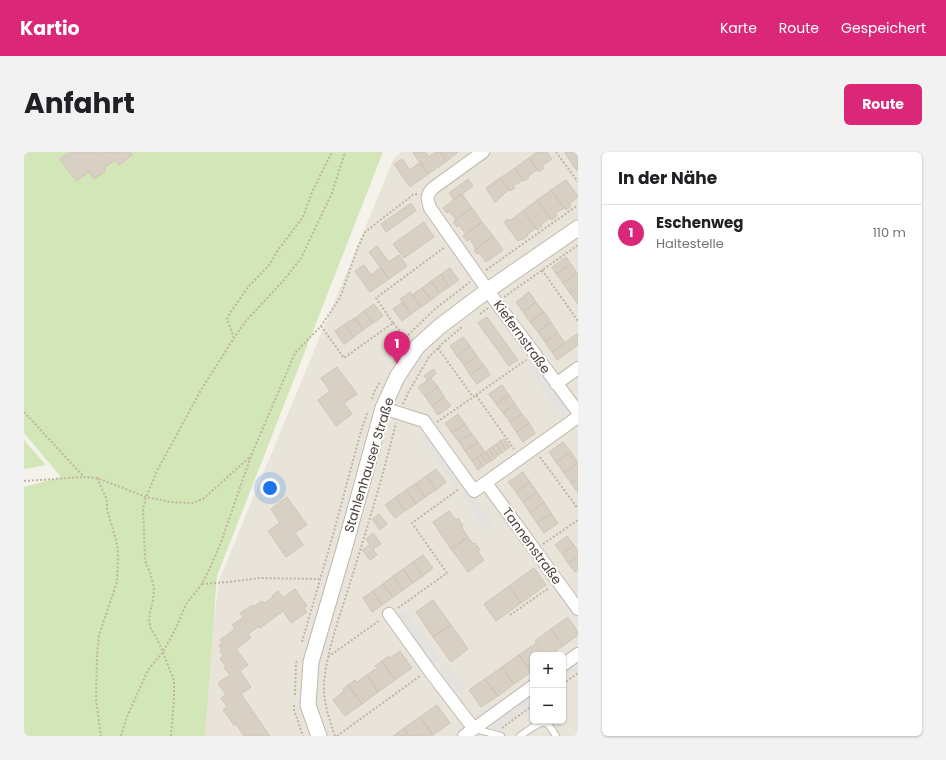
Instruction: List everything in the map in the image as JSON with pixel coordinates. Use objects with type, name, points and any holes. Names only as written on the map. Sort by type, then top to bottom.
[{"type":"street","points":[[428,193],[483,152]]},
{"type":"street","name":"Kiefernstraße","points":[[428,193],[427,200],[430,208],[453,242],[578,412]]},
{"type":"street","name":"Stahlenhauser Straße","points":[[319,736],[308,705],[311,662],[345,546],[377,406],[417,347],[438,327],[488,290],[578,228]]},
{"type":"street","name":"Kiefernstraße","points":[[556,384],[578,368]]},
{"type":"street","points":[[377,406],[424,421],[474,491],[578,417]]},
{"type":"street","name":"Tannenstraße","points":[[486,483],[578,609]]},
{"type":"street","points":[[389,614],[474,729]]},
{"type":"street","points":[[566,663],[578,654]]},
{"type":"street","points":[[464,736],[530,688]]},
{"type":"lane","points":[[520,736],[535,726],[545,723],[548,724],[556,736]]},
{"type":"lane","points":[[474,729],[501,736]]},
{"type":"path","points":[[234,338],[227,319],[230,313],[248,286],[270,264],[278,250],[303,217],[312,192],[332,152]]},
{"type":"path","points":[[171,736],[174,681],[157,638],[151,629],[149,621],[154,588],[150,572],[146,564],[145,556],[143,509],[146,497],[157,471],[201,390],[234,338],[245,322],[284,280],[301,258],[332,193],[345,152]]},
{"type":"path","points":[[556,152],[578,182]]},
{"type":"path","points":[[121,736],[126,719],[148,670],[163,652],[175,630],[186,604],[202,584],[220,545],[251,456],[295,353],[321,326],[340,298],[358,247],[365,232],[414,194],[428,193]]},
{"type":"path","points":[[394,357],[405,338],[436,308],[478,276],[578,205]]},
{"type":"path","points":[[405,338],[376,298],[453,242]]},
{"type":"path","points":[[475,317],[578,245]]},
{"type":"path","points":[[542,270],[578,321]]},
{"type":"path","points":[[321,326],[344,358],[393,322]]},
{"type":"path","points":[[429,670],[336,736],[329,719],[325,699],[324,684],[328,657],[399,413],[408,392],[429,357],[464,325]]},
{"type":"path","points":[[438,348],[521,458]]},
{"type":"path","points":[[429,428],[534,354]]},
{"type":"path","points":[[377,406],[375,390],[382,377]]},
{"type":"path","points":[[302,643],[361,431],[368,411]]},
{"type":"path","points":[[24,412],[84,477]]},
{"type":"path","points":[[534,449],[578,509]]},
{"type":"path","points":[[24,481],[84,477],[97,478],[146,497],[171,502],[192,503],[202,499],[251,456]]},
{"type":"path","points":[[97,478],[107,500],[107,509],[117,544],[118,556],[117,582],[99,635],[96,700],[101,736]]},
{"type":"path","points":[[328,657],[447,573],[412,523],[468,483]]},
{"type":"path","points":[[536,550],[578,520]]},
{"type":"path","points":[[202,584],[259,578],[320,579]]},
{"type":"path","points":[[510,615],[558,581]]},
{"type":"path","points":[[295,695],[296,664],[298,657]]},
{"type":"path","points":[[566,682],[578,673]]},
{"type":"path","points":[[294,703],[294,710],[303,736]]},
{"type":"path","points":[[494,734],[530,708]]},
{"type":"shaded area","points":[[401,152],[578,152],[578,736],[206,736],[201,728],[219,580],[394,158]]},
{"type":"shaded area","points":[[531,359],[571,414],[564,420],[524,364]]},
{"type":"shaded area","points":[[428,432],[464,483],[456,488],[420,438]]},
{"type":"shaded area","points":[[468,488],[495,526],[487,532],[460,494]]},
{"type":"shaded area","points":[[404,609],[441,659],[433,665],[396,615]]},
{"type":"shaded area","points":[[578,659],[578,670],[566,679],[566,668]]},
{"type":"shaded area","points":[[447,663],[466,688],[457,694],[439,669]]},
{"type":"shaded area","points":[[530,693],[530,705],[494,731],[489,723]]},
{"type":"green space","points":[[24,152],[383,152],[217,576],[205,736],[24,736],[24,487],[61,477],[24,433]]},
{"type":"green space","points":[[24,440],[46,465],[24,469]]},
{"type":"building","points":[[70,152],[99,152],[101,154],[103,152],[130,152],[132,155],[119,165],[115,160],[104,168],[106,171],[94,179],[89,172],[76,181],[60,159]]},
{"type":"building","points":[[425,152],[429,157],[435,152],[440,152],[447,161],[428,174],[413,153]]},
{"type":"building","points":[[440,152],[458,152],[447,161]]},
{"type":"building","points":[[537,152],[547,152],[552,159],[542,166],[544,168],[539,172],[529,158]]},
{"type":"building","points":[[578,152],[577,171],[565,153]]},
{"type":"building","points":[[529,158],[537,170],[528,176],[529,178],[524,181],[515,168]]},
{"type":"building","points":[[402,159],[410,170],[420,162],[428,174],[410,187],[394,164]]},
{"type":"building","points":[[515,168],[523,180],[513,186],[515,188],[510,191],[500,178]]},
{"type":"building","points":[[500,178],[509,190],[495,202],[486,188]]},
{"type":"building","points":[[468,179],[473,186],[454,200],[449,193]]},
{"type":"building","points":[[566,180],[578,197],[569,204],[571,206],[566,210],[551,190]]},
{"type":"building","points":[[551,190],[564,208],[555,214],[557,216],[551,220],[537,200]]},
{"type":"building","points":[[462,194],[472,208],[456,220],[449,211],[447,213],[443,208]]},
{"type":"building","points":[[537,200],[550,218],[541,224],[542,226],[537,230],[523,211]]},
{"type":"building","points":[[411,203],[416,211],[386,232],[381,224]]},
{"type":"building","points":[[472,208],[482,222],[466,234],[459,225],[457,227],[453,222]]},
{"type":"building","points":[[523,211],[536,228],[527,235],[528,236],[518,241],[504,222],[508,219],[509,221]]},
{"type":"building","points":[[424,222],[434,237],[404,258],[393,244]]},
{"type":"building","points":[[482,222],[493,236],[476,249],[470,239],[467,241],[463,236]]},
{"type":"building","points":[[493,236],[503,250],[486,262],[479,253],[477,254],[474,250]]},
{"type":"building","points":[[377,246],[389,262],[399,255],[407,266],[389,279],[369,252]]},
{"type":"building","points":[[566,257],[571,264],[556,274],[552,267]]},
{"type":"building","points":[[571,264],[577,273],[563,283],[556,274]]},
{"type":"building","points":[[364,265],[371,275],[381,267],[389,279],[370,292],[355,271]]},
{"type":"building","points":[[450,268],[459,280],[449,287],[441,274]]},
{"type":"building","points":[[577,273],[578,288],[570,293],[563,283]]},
{"type":"building","points":[[441,274],[449,287],[440,293],[431,281]]},
{"type":"building","points":[[431,281],[440,293],[431,300],[422,288]]},
{"type":"building","points":[[422,288],[431,300],[421,307],[412,295]]},
{"type":"building","points":[[578,288],[578,303],[577,303],[570,293]]},
{"type":"building","points":[[410,292],[421,307],[411,314],[400,299]]},
{"type":"building","points":[[529,292],[536,302],[523,312],[516,302]]},
{"type":"building","points":[[403,302],[411,314],[402,321],[393,309]]},
{"type":"building","points":[[536,302],[544,312],[530,322],[523,312]]},
{"type":"building","points":[[374,304],[383,316],[373,323],[364,311]]},
{"type":"building","points":[[364,311],[373,323],[363,330],[355,318]]},
{"type":"building","points":[[544,312],[551,322],[538,332],[530,322]]},
{"type":"building","points":[[487,317],[518,360],[509,366],[478,323]]},
{"type":"building","points":[[355,318],[363,330],[354,337],[345,324]]},
{"type":"building","points":[[551,322],[558,333],[545,342],[538,332]]},
{"type":"building","points":[[345,324],[354,337],[344,344],[335,331]]},
{"type":"building","points":[[558,333],[565,343],[552,352],[545,342]]},
{"type":"building","points":[[578,333],[578,345],[557,360],[552,352]]},
{"type":"building","points":[[463,337],[470,346],[457,356],[450,346]]},
{"type":"building","points":[[470,346],[477,356],[464,365],[457,356]]},
{"type":"building","points":[[477,356],[484,365],[470,375],[464,365]]},
{"type":"building","points":[[484,365],[490,375],[477,384],[470,375]]},
{"type":"building","points":[[337,367],[357,394],[344,403],[352,414],[336,426],[318,400],[330,391],[321,378]]},
{"type":"building","points":[[434,369],[436,374],[427,380],[424,376]]},
{"type":"building","points":[[431,378],[438,387],[425,396],[418,387]]},
{"type":"building","points":[[502,385],[509,395],[496,404],[489,394]]},
{"type":"building","points":[[438,387],[444,397],[432,406],[425,396]]},
{"type":"building","points":[[509,395],[515,404],[503,413],[496,404]]},
{"type":"building","points":[[444,397],[451,406],[438,415],[432,406]]},
{"type":"building","points":[[515,404],[522,414],[510,422],[503,413]]},
{"type":"building","points":[[458,414],[465,424],[452,433],[445,423]]},
{"type":"building","points":[[522,414],[529,423],[516,432],[510,422]]},
{"type":"building","points":[[529,423],[535,433],[523,442],[516,432]]},
{"type":"building","points":[[465,424],[471,433],[459,442],[452,433]]},
{"type":"building","points":[[471,433],[478,442],[465,451],[459,442]]},
{"type":"building","points":[[504,439],[510,447],[506,450],[500,441]]},
{"type":"building","points":[[500,441],[506,450],[502,453],[496,444]]},
{"type":"building","points":[[478,442],[485,452],[472,461],[465,451]]},
{"type":"building","points":[[563,442],[571,452],[556,462],[549,452]]},
{"type":"building","points":[[496,444],[502,453],[498,455],[492,447]]},
{"type":"building","points":[[492,447],[498,455],[495,458],[489,449]]},
{"type":"building","points":[[489,449],[495,458],[491,461],[485,452]]},
{"type":"building","points":[[485,452],[491,461],[487,463],[481,455]]},
{"type":"building","points":[[571,452],[578,463],[564,473],[556,462]]},
{"type":"building","points":[[481,455],[487,463],[483,466],[477,457]]},
{"type":"building","points":[[477,457],[483,466],[478,470],[472,461]]},
{"type":"building","points":[[578,463],[578,478],[571,483],[564,473]]},
{"type":"building","points":[[436,469],[446,482],[436,490],[426,476]]},
{"type":"building","points":[[523,472],[530,482],[516,492],[508,482]]},
{"type":"building","points":[[426,476],[436,490],[425,497],[416,483]]},
{"type":"building","points":[[578,478],[578,493],[571,483]]},
{"type":"building","points":[[530,482],[537,492],[523,502],[516,492]]},
{"type":"building","points":[[416,483],[425,497],[416,504],[406,490]]},
{"type":"building","points":[[406,490],[416,504],[405,511],[396,497]]},
{"type":"building","points":[[537,492],[544,502],[530,513],[523,502]]},
{"type":"building","points":[[287,497],[307,525],[295,533],[303,545],[286,557],[268,531],[280,523],[271,509]]},
{"type":"building","points":[[396,497],[405,511],[395,518],[385,505]]},
{"type":"building","points":[[544,502],[551,513],[537,523],[530,513]]},
{"type":"building","points":[[449,511],[456,520],[458,518],[463,526],[461,527],[468,537],[451,549],[433,522]]},
{"type":"building","points":[[551,513],[558,523],[544,533],[537,523]]},
{"type":"building","points":[[379,514],[387,524],[380,530],[372,519]]},
{"type":"building","points":[[373,533],[381,544],[373,549],[377,555],[370,560],[362,550],[370,545],[366,539]]},
{"type":"building","points":[[567,536],[574,545],[562,554],[555,545]]},
{"type":"building","points":[[468,537],[480,550],[478,552],[484,560],[468,572],[451,549]]},
{"type":"building","points":[[574,545],[578,551],[578,556],[568,563],[562,554]]},
{"type":"building","points":[[423,555],[433,568],[423,576],[413,562]]},
{"type":"building","points":[[578,556],[578,570],[575,572],[568,563]]},
{"type":"building","points":[[413,562],[423,576],[413,583],[403,569]]},
{"type":"building","points":[[534,568],[546,585],[521,603],[509,586]]},
{"type":"building","points":[[403,569],[413,583],[403,590],[393,576]]},
{"type":"building","points":[[393,576],[403,590],[393,597],[383,584]]},
{"type":"building","points":[[383,584],[393,597],[382,605],[373,591]]},
{"type":"building","points":[[509,586],[521,603],[496,621],[484,604]]},
{"type":"building","points":[[295,589],[307,606],[304,608],[307,612],[291,623],[283,611],[260,628],[259,626],[248,634],[251,638],[236,649],[248,665],[240,671],[251,687],[241,694],[270,736],[244,736],[236,724],[234,725],[223,710],[227,707],[221,698],[226,695],[218,683],[230,675],[224,668],[226,667],[220,659],[223,656],[220,651],[222,649],[219,645],[222,643],[220,640],[235,629],[232,625],[243,617],[240,613],[252,605],[253,607],[262,601],[264,603],[273,597],[272,596],[278,591],[283,598]]},
{"type":"building","points":[[373,591],[382,605],[372,612],[363,598]]},
{"type":"building","points":[[433,600],[451,625],[433,637],[416,612]]},
{"type":"building","points":[[568,617],[578,632],[578,635],[563,646],[551,629]]},
{"type":"building","points":[[451,625],[468,649],[451,662],[433,637]]},
{"type":"building","points":[[551,629],[563,646],[554,652],[543,652],[535,641]]},
{"type":"building","points":[[536,643],[543,652],[530,652],[530,671],[519,655]]},
{"type":"building","points":[[400,651],[412,668],[395,680],[382,661],[388,656],[390,658]]},
{"type":"building","points":[[519,655],[530,673],[514,684],[502,667]]},
{"type":"building","points":[[382,661],[395,680],[378,692],[367,675],[377,668],[375,666]]},
{"type":"building","points":[[502,667],[514,684],[498,696],[485,679]]},
{"type":"building","points":[[367,675],[378,692],[362,704],[348,685],[355,680],[357,682]]},
{"type":"building","points":[[485,679],[498,696],[481,707],[469,690]]},
{"type":"building","points":[[348,685],[362,704],[345,716],[333,700],[344,691],[343,689]]},
{"type":"building","points":[[437,705],[450,723],[433,735],[420,717]]},
{"type":"building","points":[[420,717],[433,735],[432,736],[409,736],[404,728]]},
{"type":"building","points":[[404,728],[409,736],[393,736]]},
{"type":"place","name":"Eschenweg","points":[[397,364]]}]
